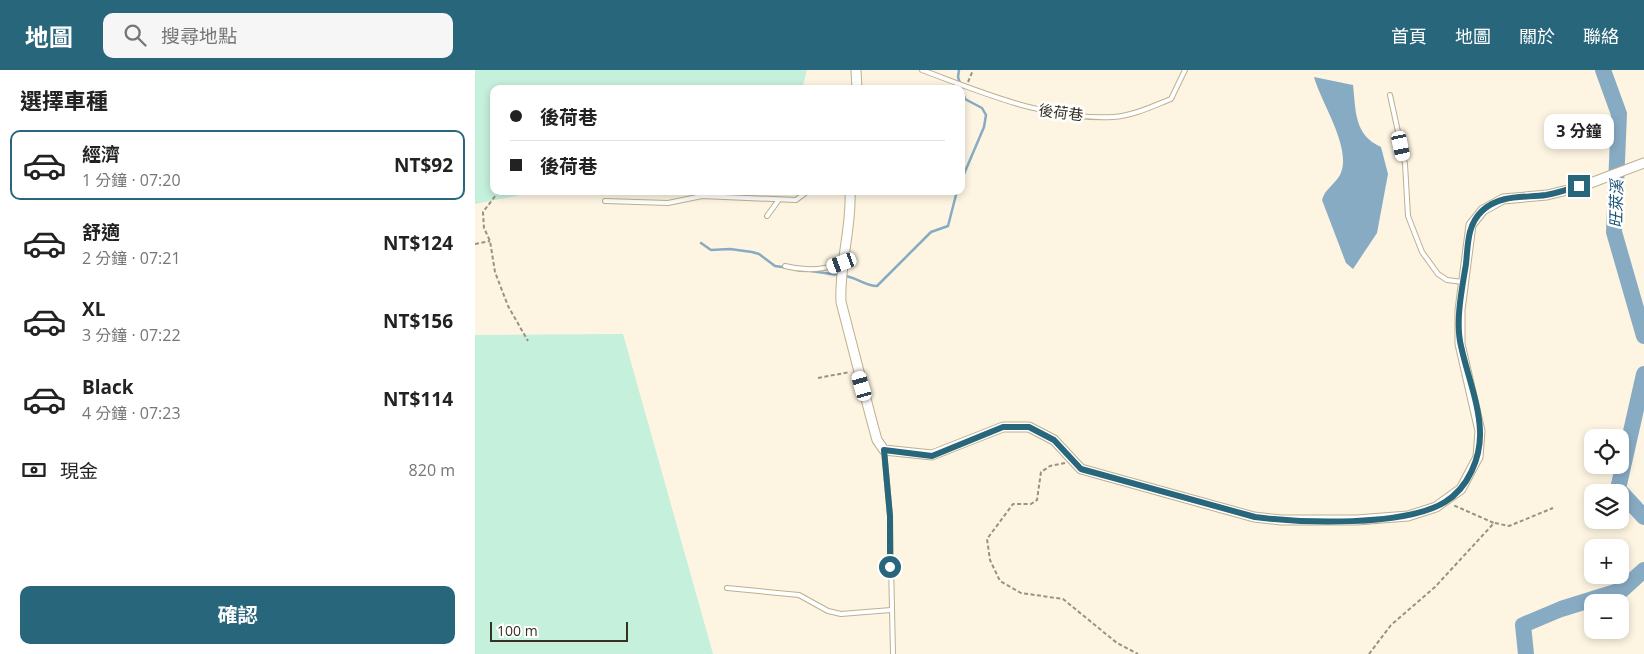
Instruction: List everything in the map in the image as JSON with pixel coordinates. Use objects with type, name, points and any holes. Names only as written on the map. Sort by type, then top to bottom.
[{"type":"street","points":[[856,70],[857,85]]},
{"type":"street","points":[[850,195],[851,205],[842,263],[841,302],[857,370],[877,440],[884,450],[932,456],[1003,427],[1029,427],[1054,440],[1081,469],[1255,517],[1281,520],[1357,520],[1408,516],[1446,502],[1461,489],[1478,457],[1480,431],[1460,344],[1463,282],[1471,225],[1483,210],[1503,199],[1547,195],[1601,180],[1643,164]]},
{"type":"lane","name":"後荷巷","points":[[922,70],[963,85]]},
{"type":"lane","name":"後荷巷","points":[[966,86],[1010,104],[1040,110],[1114,117],[1142,110],[1171,99],[1185,70]]},
{"type":"lane","points":[[1391,95],[1405,164],[1408,216],[1418,243],[1422,252],[1438,274],[1447,280],[1463,282]]},
{"type":"lane","points":[[605,201],[668,203],[702,196],[796,200],[803,195]]},
{"type":"lane","points":[[767,216],[778,200]]},
{"type":"lane","points":[[785,266],[818,269],[842,263]]},
{"type":"lane","points":[[884,450],[890,516],[893,654]]},
{"type":"lane","points":[[727,588],[799,595],[828,611],[841,614],[891,610]]},
{"type":"path","points":[[966,86],[973,70]]},
{"type":"path","points":[[496,195],[483,212],[484,228],[489,241],[495,272],[508,306],[528,341]]},
{"type":"path","points":[[475,244],[489,241]]},
{"type":"path","points":[[818,378],[857,370]]},
{"type":"path","points":[[1072,461],[1050,466],[1041,472],[1037,500],[1031,504],[1013,504],[987,539],[990,560],[1000,581],[1021,593],[1063,599],[1117,643],[1138,654]]},
{"type":"path","points":[[1446,502],[1494,522],[1509,526],[1553,508]]},
{"type":"path","points":[[1369,654],[1391,625],[1435,587],[1494,522]]},
{"type":"green space","points":[[475,70],[807,70],[803,85],[490,85],[490,195],[520,195],[475,204]]},
{"type":"green space","points":[[623,334],[713,654],[475,654],[475,335]]},
{"type":"water","points":[[1314,77],[1353,85],[1356,113],[1361,129],[1372,142],[1381,147],[1388,174],[1377,233],[1353,269],[1346,263],[1322,200],[1325,193],[1340,175],[1343,164],[1339,139]]},
{"type":"waterway","points":[[959,70],[958,77],[961,85]]},
{"type":"waterway","name":"旺萊溪","points":[[1603,70],[1619,114],[1614,232],[1644,336]]},
{"type":"waterway","points":[[965,99],[982,108],[986,115],[984,127],[965,172]]},
{"type":"waterway","points":[[845,276],[868,285],[877,286],[931,232],[948,226],[956,195]]},
{"type":"waterway","points":[[701,243],[711,250],[730,249],[759,254],[775,266],[839,275]]},
{"type":"waterway","name":"旺萊溪","points":[[1644,374],[1618,489],[1644,517]]},
{"type":"waterway","name":"旺萊溪","points":[[1526,654],[1523,625],[1561,609],[1622,590],[1644,570]]},
{"type":"route","points":[[890,567],[890,516],[884,450],[932,456],[963,445],[1003,427],[1029,427],[1054,440],[1081,469],[1255,517],[1281,520],[1357,520],[1408,516],[1446,502],[1461,489],[1478,457],[1480,431],[1475,401],[1460,344],[1460,310],[1471,225],[1483,210],[1503,199],[1547,195],[1579,186]]}]
